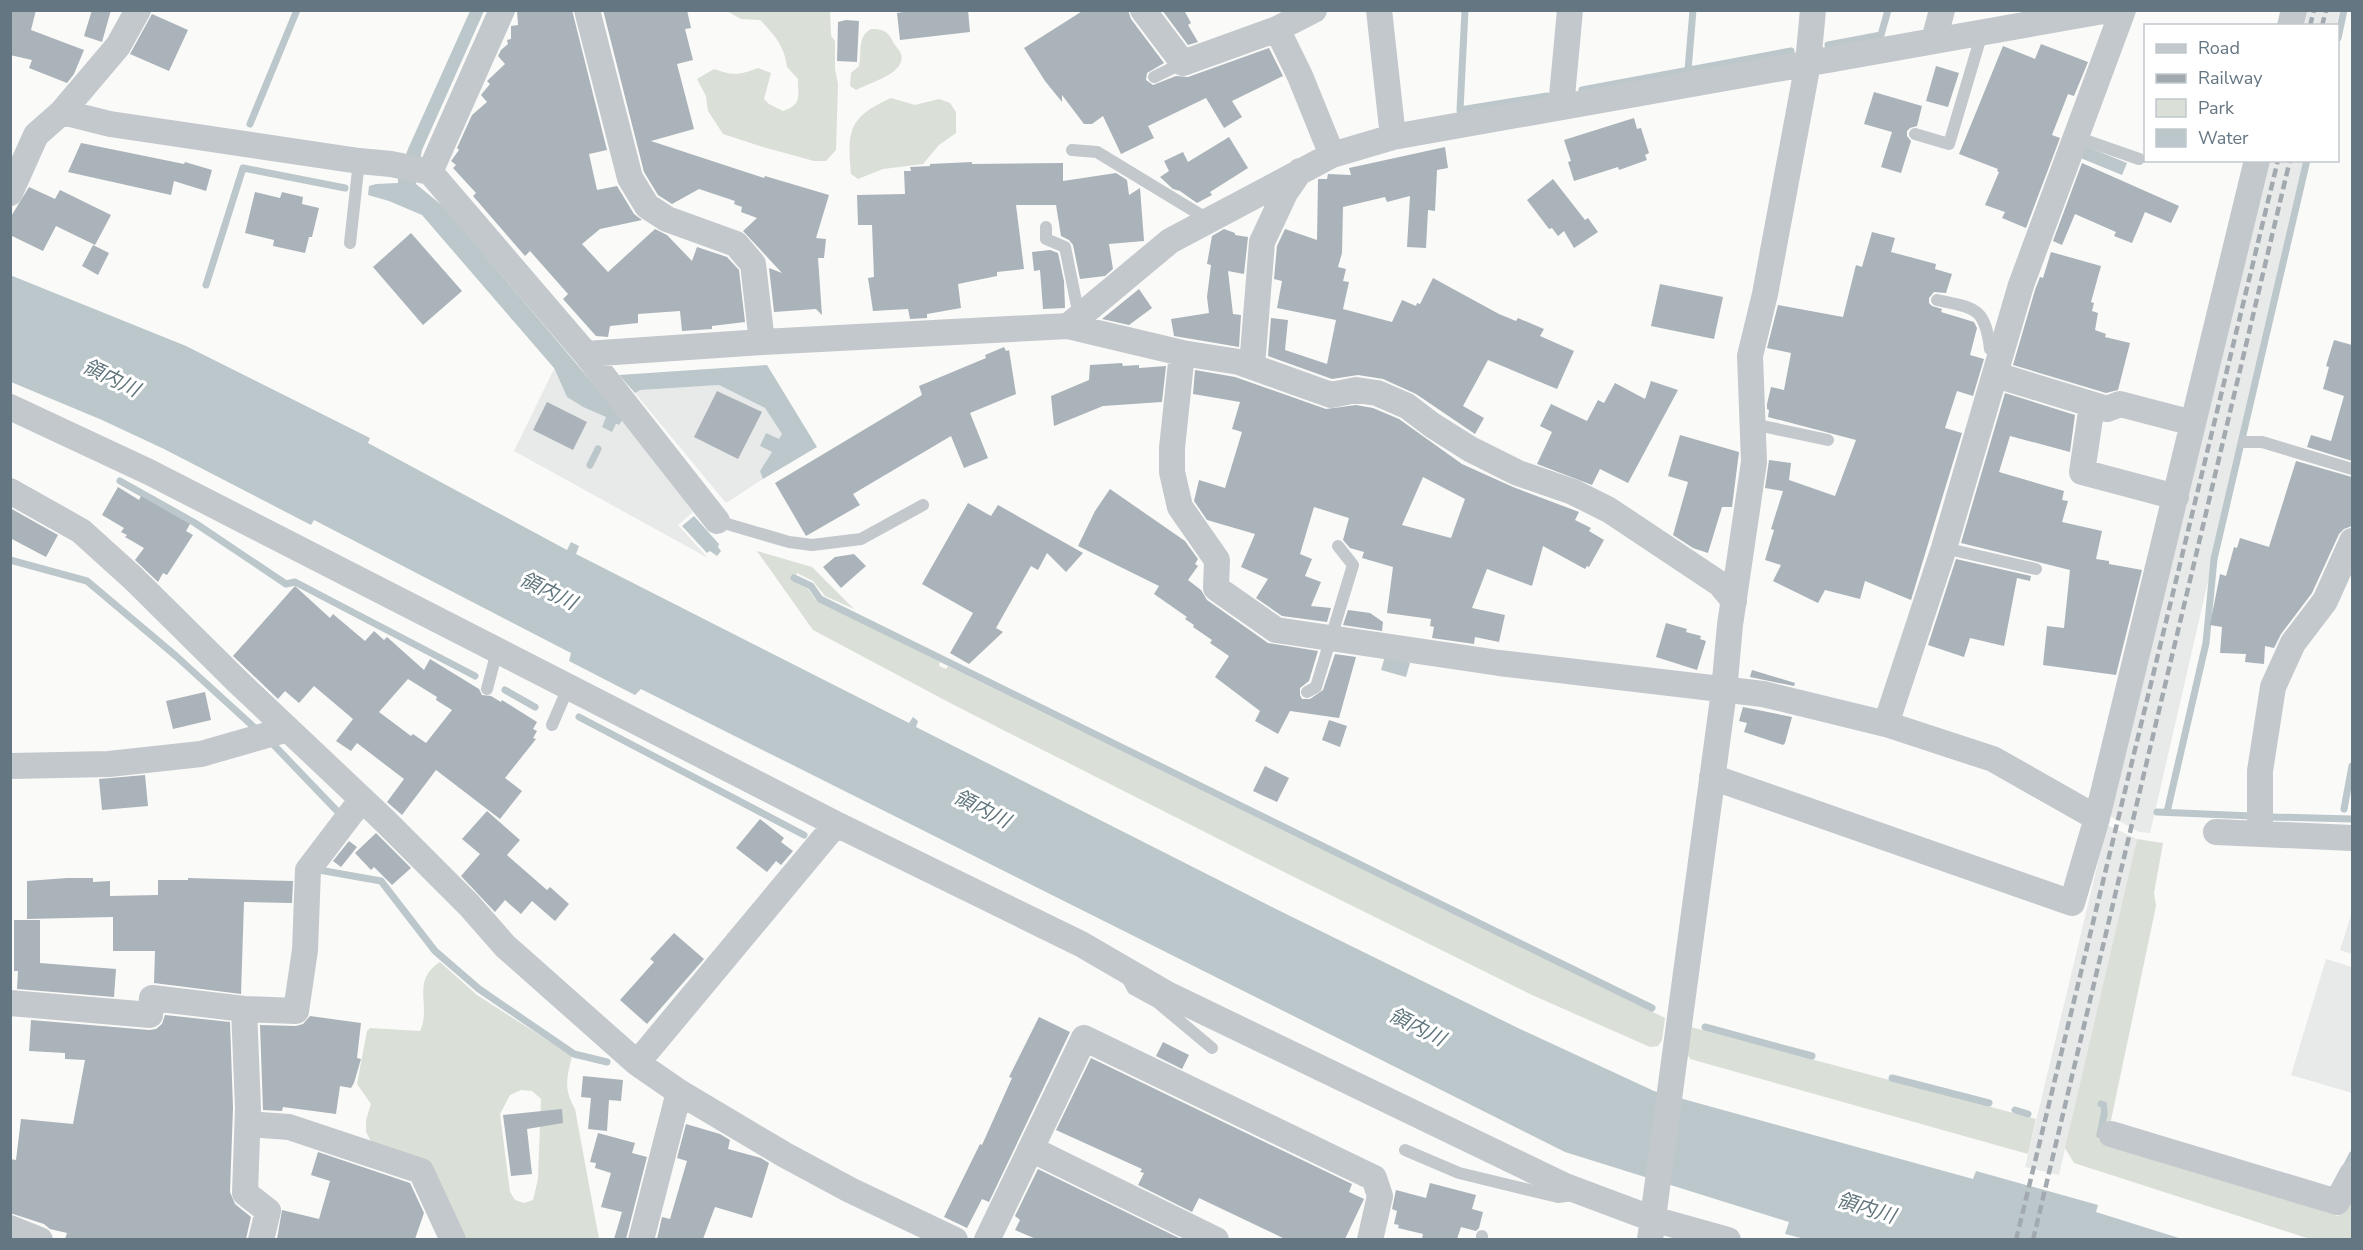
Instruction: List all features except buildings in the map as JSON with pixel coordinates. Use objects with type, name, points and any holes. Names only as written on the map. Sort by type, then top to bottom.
[{"type":"street","points":[[10,193],[36,135],[62,112],[118,46],[138,10]]},
{"type":"street","points":[[417,169],[502,10]]},
{"type":"street","points":[[587,10],[630,178],[647,206],[667,219],[736,244],[753,264],[762,342]]},
{"type":"street","points":[[1143,10],[1183,63],[1277,29],[1314,10]]},
{"type":"street","points":[[1379,10],[1393,137]]},
{"type":"street","points":[[1561,108],[1570,10]]},
{"type":"street","points":[[1651,1229],[1754,462],[1750,356],[1765,294],[1808,63],[1813,10]]},
{"type":"street","points":[[1934,40],[1942,10]]},
{"type":"street","points":[[1073,321],[1170,242],[1332,155],[1393,137],[2109,10]]},
{"type":"street","points":[[1886,724],[1944,548],[2021,285],[2123,10]]},
{"type":"street","points":[[1277,29],[1332,155]]},
{"type":"street","points":[[62,112],[110,124],[417,169],[586,354],[717,521]]},
{"type":"street","points":[[1712,777],[2072,903],[2097,818],[2257,162]]},
{"type":"street","points":[[1252,366],[1262,242],[1285,193],[1300,171]]},
{"type":"street","points":[[586,354],[1073,321],[1182,353],[1239,362],[1331,395],[1356,390],[1377,393],[1407,406],[1432,425],[1499,464],[1573,492],[1609,510],[1720,584],[1734,601]]},
{"type":"street","points":[[1182,353],[1172,448],[1172,472],[1180,507],[1217,560],[1216,588],[1276,630],[1499,663],[1764,694],[1794,700],[1886,724],[1993,759],[2097,818]]},
{"type":"street","points":[[1999,364],[2092,405],[2107,409],[2120,404],[2193,423]]},
{"type":"street","points":[[2092,405],[2082,472],[2176,497]]},
{"type":"street","points":[[10,407],[149,472],[836,824],[1080,944],[1167,994],[1585,1194],[1651,1229],[1728,1239]]},
{"type":"street","points":[[10,491],[81,531],[133,578],[362,799],[468,905],[505,946],[637,1063],[679,1092],[850,1190],[955,1239]]},
{"type":"street","points":[[2260,834],[2260,771],[2273,687],[2293,643],[2325,601],[2352,541]]},
{"type":"street","points":[[10,766],[109,764],[201,754],[288,729]]},
{"type":"street","points":[[10,1003],[150,1015],[152,998],[244,1009],[296,1011],[305,950],[308,870],[362,799]]},
{"type":"street","points":[[637,1063],[836,824]]},
{"type":"street","points":[[2216,832],[2352,838]]},
{"type":"street","points":[[244,1009],[248,1124],[245,1192],[268,1210],[261,1239]]},
{"type":"street","points":[[987,1239],[1084,1038],[1374,1178],[1380,1196],[1370,1239]]},
{"type":"street","points":[[641,1239],[679,1092]]},
{"type":"street","points":[[248,1124],[289,1127],[421,1171],[453,1239]]},
{"type":"street","points":[[2111,1134],[2337,1202],[2352,1174]]},
{"type":"street","points":[[1031,1149],[1216,1239]]},
{"type":"street","points":[[10,1228],[40,1239]]},
{"type":"lane","points":[[1916,134],[1949,144],[1982,32]]},
{"type":"lane","points":[[1154,77],[1183,63]]},
{"type":"lane","points":[[2076,137],[2139,159]]},
{"type":"lane","points":[[1071,150],[1097,152],[1209,220]]},
{"type":"lane","points":[[350,243],[359,161]]},
{"type":"lane","points":[[1046,227],[1046,239],[1065,247],[1073,321]]},
{"type":"lane","points":[[1937,300],[1968,306],[1979,314],[1987,326],[1990,349],[1999,364]]},
{"type":"lane","points":[[1753,424],[1828,440]]},
{"type":"lane","points":[[2244,442],[2262,442],[2352,469]]},
{"type":"lane","points":[[717,521],[789,542],[812,544],[861,539],[923,505]]},
{"type":"lane","points":[[1307,692],[1317,687],[1353,565],[1338,546]]},
{"type":"lane","points":[[1944,548],[2036,569]]},
{"type":"lane","points":[[487,689],[497,651]]},
{"type":"lane","points":[[552,725],[568,688]]},
{"type":"lane","points":[[1123,969],[1133,989],[1157,1002],[1212,1048]]},
{"type":"lane","points":[[1405,1150],[1470,1176],[1558,1197],[1585,1194]]},
{"type":"shaded area","points":[[2303,11],[2340,11],[2336,24],[2300,24]]},
{"type":"shaded area","points":[[2267,162],[2305,162],[2150,833],[2139,832],[2110,816]]},
{"type":"shaded area","points":[[554,369],[567,397],[607,417],[602,426],[619,425],[623,419],[693,512],[678,525],[708,558],[514,451]]},
{"type":"shaded area","points":[[719,385],[765,408],[782,434],[779,440],[760,446],[772,452],[760,471],[763,479],[726,503],[635,393],[639,390]]},
{"type":"shaded area","points":[[2107,825],[2137,839],[2059,1175],[2025,1167]]},
{"type":"shaded area","points":[[2352,912],[2352,954],[2340,950]]},
{"type":"shaded area","points":[[2326,959],[2352,967],[2352,1093],[2291,1075]]},
{"type":"green space","points":[[727,11],[830,11],[838,84],[836,150],[826,161],[814,161],[723,134],[708,111],[706,96],[697,79],[714,69],[736,74],[758,68],[771,73],[764,99],[769,104],[783,111],[789,109],[798,100],[798,79],[787,67],[781,47],[770,30],[760,20],[741,19]]},
{"type":"green space","points":[[871,29],[882,30],[889,35],[901,54],[901,61],[893,72],[856,90],[850,86],[851,73],[859,66],[862,40]]},
{"type":"green space","points":[[891,98],[915,105],[939,99],[950,103],[956,112],[956,133],[939,145],[923,164],[883,169],[858,179],[851,174],[850,146],[854,127],[866,112]]},
{"type":"green space","points":[[757,551],[812,567],[854,609],[825,596],[813,581],[797,573],[793,581],[808,589],[815,599],[940,662],[939,666],[946,669],[948,666],[1665,1018],[1662,1040],[1658,1046],[1650,1047],[1532,995],[954,705],[813,630]]},
{"type":"green space","points":[[2137,839],[2163,843],[2154,893],[2156,906],[2110,1125],[2102,1134],[2108,1104],[2101,1102],[2099,1105],[2099,1140],[2338,1216],[2352,1190],[2352,1239],[2310,1239],[2074,1163],[2065,1148]]},
{"type":"green space","points":[[440,962],[477,995],[572,1056],[567,1089],[575,1109],[599,1239],[464,1239],[433,1175],[372,1143],[366,1132],[366,1120],[371,1104],[357,1084],[367,1031],[370,1028],[420,1031],[424,1012],[424,986],[431,969]],"holes":[[[521,1090],[532,1091],[541,1099],[538,1179],[533,1200],[524,1203],[515,1200],[510,1192],[500,1114],[510,1095]]]},
{"type":"green space","points":[[1691,1027],[2036,1119],[2028,1154],[1690,1059],[1686,1051]]},
{"type":"water","points":[[470,11],[484,11],[422,150],[416,184],[444,207],[623,419],[619,425],[616,424],[612,432],[602,427],[606,417],[567,397],[554,368],[422,215],[368,195],[369,186],[398,183],[408,149]]},
{"type":"water","points":[[2083,145],[2127,163],[2122,175],[2078,157]]},
{"type":"water","name":"領内川","points":[[10,275],[186,346],[370,438],[368,443],[567,550],[571,542],[579,546],[576,554],[909,723],[913,717],[918,721],[916,727],[1280,911],[1520,1029],[1654,1091],[1973,1179],[1976,1171],[2098,1205],[2096,1212],[2182,1239],[1805,1239],[1785,1234],[1789,1222],[1565,1152],[641,689],[635,695],[569,661],[571,653],[314,520],[311,525],[164,449],[11,382]]},
{"type":"water","points":[[767,365],[817,447],[763,479],[760,471],[772,452],[760,446],[766,433],[779,439],[782,434],[765,408],[719,385],[640,390],[635,393],[619,375]]},
{"type":"water","points":[[694,516],[719,544],[721,551],[717,556],[710,551],[707,553],[682,526]]},
{"type":"water","points":[[1385,656],[1410,663],[1406,677],[1381,670]]},
{"type":"waterway","points":[[250,124],[297,10]]},
{"type":"waterway","points":[[1465,10],[1460,110],[1547,96]]},
{"type":"waterway","points":[[1688,70],[1693,10]]},
{"type":"waterway","points":[[1828,45],[1881,35],[1888,10]]},
{"type":"waterway","points":[[2339,33],[2344,10]]},
{"type":"waterway","points":[[1582,90],[1791,51]]},
{"type":"waterway","points":[[2167,812],[2206,643],[2214,559],[2307,162]]},
{"type":"waterway","points":[[206,285],[243,168],[345,188]]},
{"type":"waterway","points":[[590,465],[598,449]]},
{"type":"waterway","points":[[120,481],[195,523],[286,584],[295,582],[475,676]]},
{"type":"waterway","points":[[10,560],[87,581],[176,656],[257,730]]},
{"type":"waterway","points":[[794,578],[811,586],[820,599],[1652,1008]]},
{"type":"waterway","points":[[505,690],[535,707]]},
{"type":"waterway","points":[[579,717],[804,835]]},
{"type":"waterway","points":[[269,740],[339,813]]},
{"type":"waterway","points":[[2344,809],[2352,766]]},
{"type":"waterway","points":[[2157,812],[2252,816]]},
{"type":"waterway","points":[[2272,817],[2352,819]]},
{"type":"waterway","points":[[320,866],[319,870],[381,881],[435,951],[479,989],[574,1054],[607,1062]]},
{"type":"waterway","points":[[1705,1027],[1812,1056]]},
{"type":"waterway","points":[[1892,1078],[1989,1103]]},
{"type":"waterway","points":[[2100,1135],[2104,1114],[2104,1105],[2101,1104]]},
{"type":"waterway","points":[[2015,1110],[2028,1114]]},
{"type":"waterway","points":[[2345,1169],[2352,1155]]},
{"type":"railway","points":[[2310,24],[2314,10]]},
{"type":"railway","points":[[2322,24],[2326,10]]},
{"type":"railway","points":[[2016,1240],[2278,162]]},
{"type":"railway","points":[[2033,1240],[2290,162]]}]
